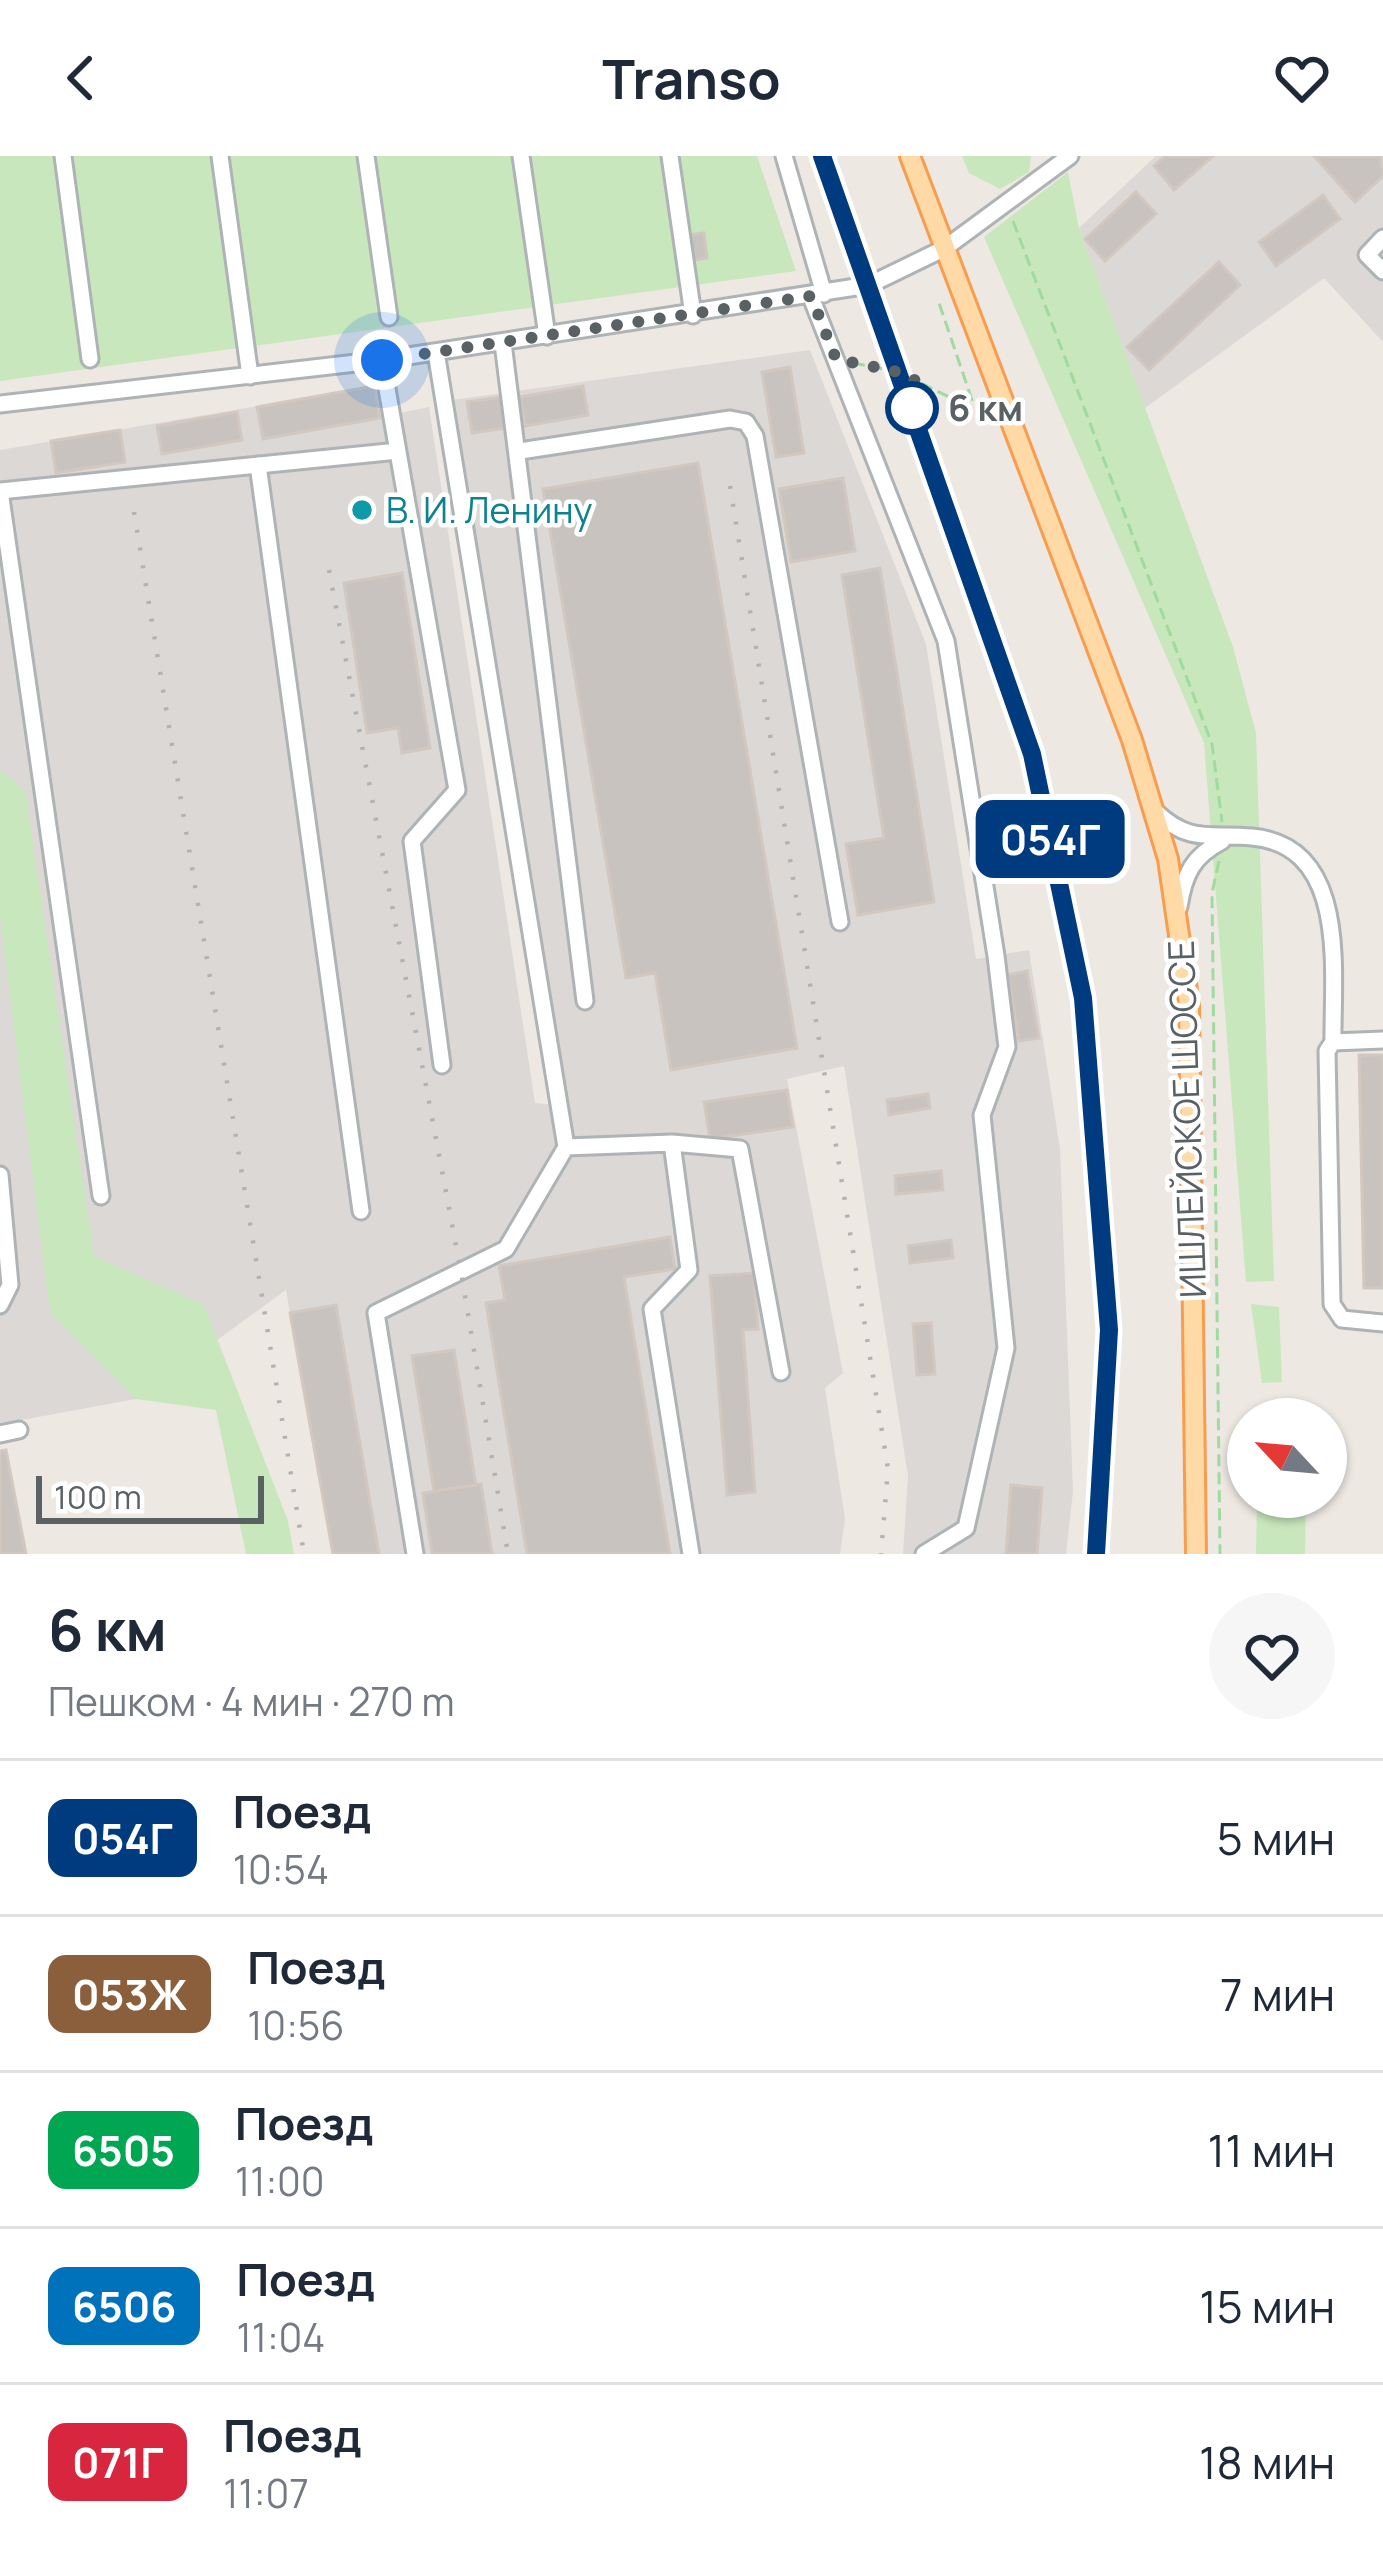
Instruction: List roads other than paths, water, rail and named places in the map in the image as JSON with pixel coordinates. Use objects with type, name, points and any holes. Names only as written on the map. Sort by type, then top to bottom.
[{"type":"main road","name":"ИШЛЕЙСКОЕ ШОССЕ","points":[[910,156],[1156,813],[1178,911],[1191,1072],[1196,1554]]},
{"type":"street","points":[[64,156],[90,359]]},
{"type":"street","points":[[220,156],[250,376]]},
{"type":"street","points":[[366,156],[388,317]]},
{"type":"street","points":[[520,156],[547,336]]},
{"type":"street","points":[[670,156],[693,315]]},
{"type":"street","points":[[784,156],[836,359],[946,640],[1007,1047],[982,1115],[1006,1348],[966,1528],[924,1554]]},
{"type":"street","points":[[0,404],[382,360],[869,285],[945,248],[1070,156]]},
{"type":"street","points":[[1383,238],[1367,255],[1383,272]]},
{"type":"street","points":[[503,343],[585,1001]]},
{"type":"street","points":[[415,1554],[376,1313],[506,1249],[566,1147],[436,352]]},
{"type":"street","points":[[382,360],[457,790],[412,841],[442,1065]]},
{"type":"street","points":[[520,451],[746,422],[755,436],[840,922]]},
{"type":"street","points":[[101,1196],[0,491],[398,451]]},
{"type":"street","points":[[258,465],[362,1210]]},
{"type":"street","points":[[1156,813],[1186,835],[1251,836],[1277,843],[1316,876],[1327,900],[1333,1042],[1327,1051],[1331,1304],[1342,1318],[1383,1323]]},
{"type":"street","points":[[1178,911],[1189,868],[1201,852],[1225,839]]},
{"type":"street","points":[[1333,1042],[1383,1040]]},
{"type":"street","points":[[566,1147],[672,1143],[740,1149],[781,1372]]},
{"type":"street","points":[[672,1143],[689,1270],[652,1309],[691,1554]]},
{"type":"street","points":[[0,1175],[10,1286],[0,1305]]},
{"type":"street","points":[[0,1434],[19,1430]]},
{"type":"railway","points":[[822,156],[1032,753],[1083,998],[1109,1330],[1096,1554]]},
{"type":"railway","points":[[730,486],[888,1469],[881,1554]]},
{"type":"railway","points":[[134,512],[304,1554]]},
{"type":"railway","points":[[329,570],[461,1272],[508,1554]]},
{"type":"train","name":"054Г","points":[[822,156],[1032,754],[1083,998],[1109,1330],[1096,1554]]},
{"type":"place","name":"6 км","points":[[912,408]]},
{"type":"place","name":"В. И. Ленину","points":[[362,510]]}]
